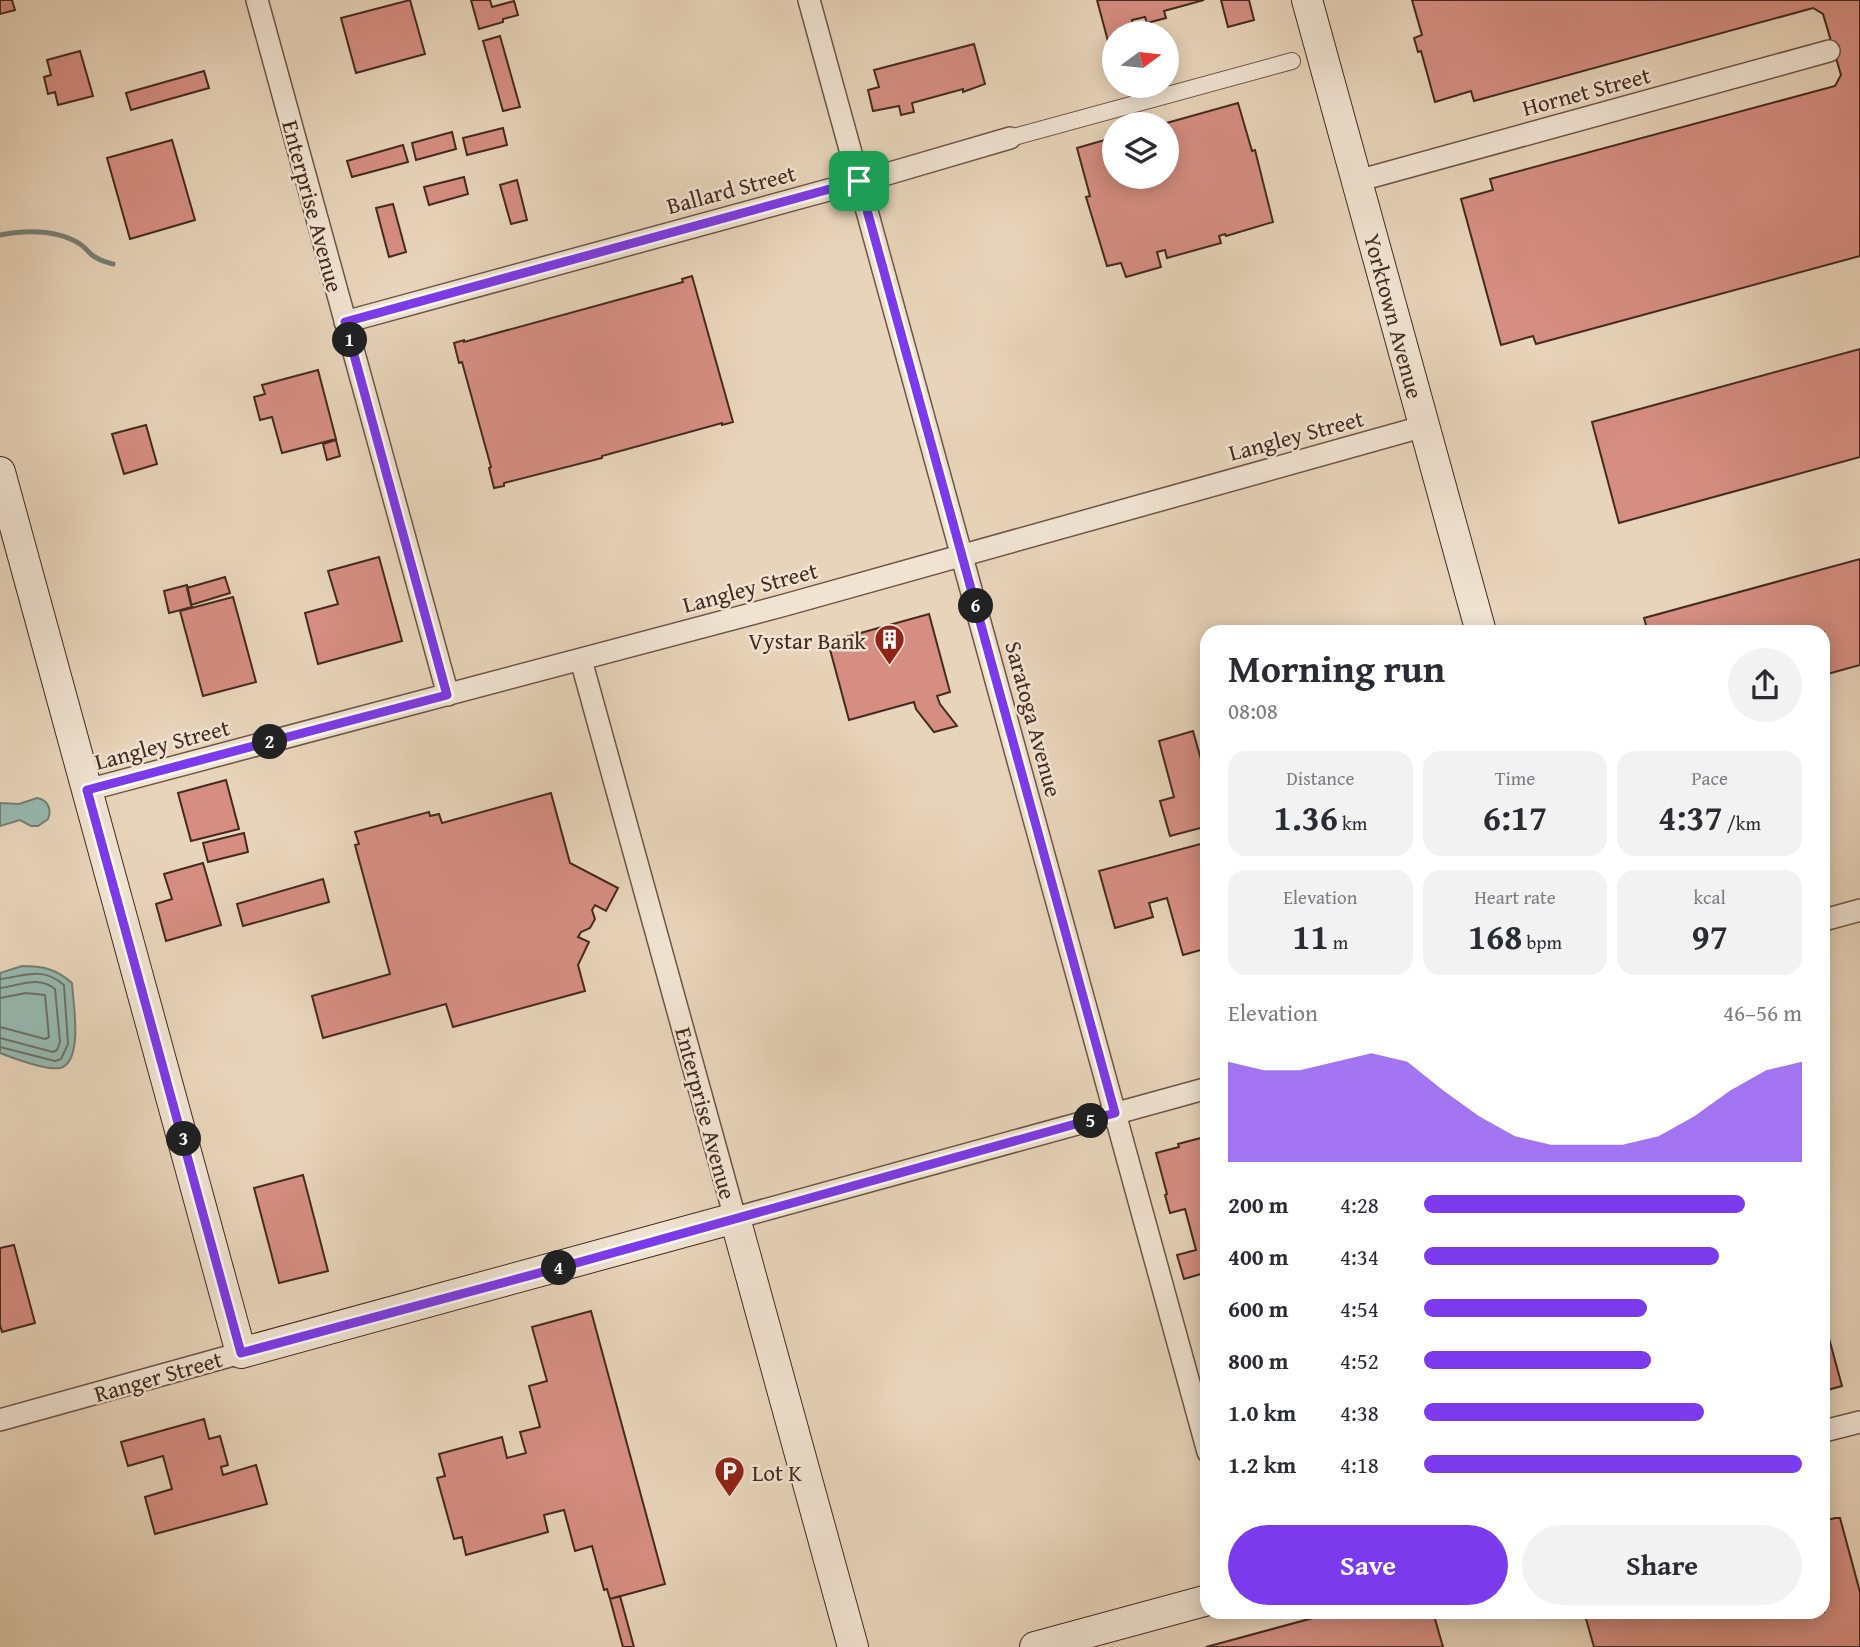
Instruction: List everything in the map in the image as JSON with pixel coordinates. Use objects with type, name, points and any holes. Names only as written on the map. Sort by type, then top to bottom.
[{"type":"main road","name":"Yorktown Avenue","points":[[1307,0],[1479,625]]},
{"type":"main road","points":[[0,472],[241,1353]]},
{"type":"main road","name":"Ranger Street","points":[[241,1353],[735,1219]]},
{"type":"main road","name":"Enterprise Avenue","points":[[735,1219],[853,1647]]},
{"type":"main road","points":[[1035,1647],[1200,1602]]},
{"type":"street","name":"Enterprise Avenue","points":[[257,0],[447,695]]},
{"type":"street","name":"Saratoga Avenue","points":[[809,0],[1200,1423]]},
{"type":"street","name":"Hornet Street","points":[[1357,181],[1829,51]]},
{"type":"street","name":"Ballard Street","points":[[345,322],[1292,61]]},
{"type":"street","name":"Langley Street","points":[[87,790],[581,660],[1425,426]]},
{"type":"street","name":"Enterprise Avenue","points":[[581,660],[735,1219]]},
{"type":"street","points":[[1830,918],[1860,910]]},
{"type":"street","name":"Ranger Street","points":[[735,1219],[1200,1090]]},
{"type":"street","name":"Ranger Street","points":[[0,1420],[241,1353]]},
{"type":"street","points":[[1830,1430],[1860,1422]]},
{"type":"water","points":[[37,798],[48,806],[48,819],[38,826],[31,826],[20,820],[0,826],[0,803],[19,804]]},
{"type":"water","points":[[22,966],[49,969],[72,983],[75,1041],[69,1061],[63,1067],[41,1067],[0,1053],[0,973]]},
{"type":"building","points":[[0,0],[12,0],[15,10],[0,14]]},
{"type":"building","points":[[410,0],[425,54],[356,73],[341,18]]},
{"type":"building","points":[[471,0],[490,0],[492,7],[514,1],[518,15],[479,29]]},
{"type":"building","points":[[1097,0],[1204,0],[1164,11],[1166,18],[1155,21],[1146,21],[1145,17],[1132,21],[1103,21]]},
{"type":"building","points":[[1221,0],[1249,0],[1254,20],[1228,27]]},
{"type":"building","points":[[1412,0],[1860,0],[1860,256],[1536,344],[1533,336],[1501,345],[1461,199],[1493,190],[1490,179],[1835,86],[1841,75],[1823,14],[1813,8],[1474,101],[1471,91],[1435,102],[1421,51],[1418,52],[1414,38],[1422,35]]},
{"type":"building","points":[[500,36],[520,107],[503,111],[483,41]]},
{"type":"building","points":[[974,44],[985,84],[963,92],[963,89],[912,103],[914,112],[901,115],[899,106],[873,111],[868,90],[879,87],[874,70]]},
{"type":"building","points":[[80,51],[93,96],[58,105],[55,92],[48,94],[44,77],[51,75],[47,60]]},
{"type":"building","points":[[204,71],[209,88],[131,110],[126,93]]},
{"type":"building","points":[[1238,103],[1252,151],[1255,150],[1273,222],[1219,236],[1221,243],[1167,258],[1165,250],[1157,252],[1161,267],[1126,277],[1121,263],[1107,266],[1086,197],[1090,196],[1077,148],[1102,141],[1102,189],[1179,189],[1179,120]]},
{"type":"building","points":[[503,128],[507,145],[467,155],[463,138]]},
{"type":"building","points":[[452,132],[456,149],[416,160],[412,143]]},
{"type":"building","points":[[172,140],[195,220],[130,239],[107,158]]},
{"type":"building","points":[[403,145],[408,162],[352,177],[347,161]]},
{"type":"building","points":[[464,177],[468,194],[429,205],[424,187]]},
{"type":"building","points":[[517,180],[527,220],[511,224],[500,185]]},
{"type":"building","points":[[393,204],[406,252],[389,257],[376,208]]},
{"type":"building","points":[[692,276],[733,422],[504,483],[504,486],[494,488],[489,468],[491,467],[462,362],[459,363],[454,343],[683,282],[682,279]]},
{"type":"building","points":[[1860,349],[1860,457],[1619,523],[1592,422]]},
{"type":"building","points":[[318,370],[336,439],[282,453],[272,417],[260,420],[254,397],[265,394],[262,385]]},
{"type":"building","points":[[146,425],[157,464],[124,474],[112,434]]},
{"type":"building","points":[[336,440],[340,456],[327,460],[323,444]]},
{"type":"building","points":[[379,557],[402,641],[318,664],[305,613],[338,604],[328,571]]},
{"type":"building","points":[[1860,559],[1860,665],[1830,673],[1830,625],[1646,625],[1644,618]]},
{"type":"building","points":[[225,577],[230,593],[191,605],[187,588]]},
{"type":"building","points":[[187,585],[192,607],[169,613],[164,591]]},
{"type":"building","points":[[233,597],[256,682],[203,696],[180,611]]},
{"type":"building","name":"Vystar Bank","points":[[929,614],[950,692],[937,696],[957,726],[934,732],[916,709],[914,702],[849,720],[828,642]]},
{"type":"building","points":[[1193,731],[1200,756],[1200,828],[1170,836],[1160,801],[1174,797],[1159,741]]},
{"type":"building","points":[[226,780],[239,829],[191,841],[178,793]]},
{"type":"building","points":[[551,793],[570,863],[618,888],[606,911],[595,905],[592,910],[595,919],[590,928],[581,932],[578,937],[589,942],[578,965],[585,991],[453,1027],[446,1004],[323,1038],[312,996],[390,974],[355,845],[359,844],[355,832],[429,812],[430,816],[439,814],[442,823]]},
{"type":"building","points":[[244,833],[248,852],[208,862],[203,843]]},
{"type":"building","points":[[1200,844],[1200,950],[1183,955],[1167,898],[1149,903],[1153,917],[1115,928],[1099,871]]},
{"type":"building","points":[[203,863],[221,925],[166,941],[156,904],[172,899],[164,874]]},
{"type":"building","points":[[323,879],[329,902],[243,926],[237,904]]},
{"type":"building","points":[[1200,1138],[1200,1274],[1184,1279],[1177,1255],[1196,1250],[1185,1209],[1170,1213],[1156,1153],[1179,1147],[1178,1144]]},
{"type":"building","points":[[303,1175],[328,1271],[279,1283],[254,1188]]},
{"type":"building","points":[[14,1245],[35,1323],[2,1332],[0,1248]]},
{"type":"building","points":[[591,1311],[665,1584],[610,1599],[607,1589],[604,1590],[592,1546],[575,1551],[564,1510],[544,1515],[548,1532],[466,1555],[462,1537],[454,1539],[437,1478],[445,1476],[439,1454],[502,1437],[507,1458],[526,1453],[520,1432],[540,1427],[529,1386],[547,1381],[532,1327]]},
{"type":"building","points":[[1830,1342],[1842,1386],[1830,1389]]},
{"type":"building","points":[[204,1419],[209,1439],[220,1436],[228,1465],[221,1467],[223,1475],[256,1465],[267,1504],[155,1534],[145,1497],[172,1489],[163,1456],[128,1466],[121,1442]]},
{"type":"building","points":[[1840,1518],[1860,1592],[1860,1647],[1594,1647],[1586,1619],[1830,1619],[1830,1519]]},
{"type":"building","points":[[620,1596],[634,1647],[623,1647],[610,1599]]},
{"type":"building","points":[[1309,1619],[1435,1619],[1443,1647],[1206,1647]]},
{"type":"waterway","points":[[0,235],[21,232],[51,233],[71,239],[97,258],[113,264]]},
{"type":"place","name":"Vystar Bank","points":[[889,667]]},
{"type":"place","name":"Lot K","points":[[729,1499]]},
{"type":"route","points":[[859,181],[1115,1113],[241,1353],[87,790],[447,695],[345,322],[859,181]]}]
